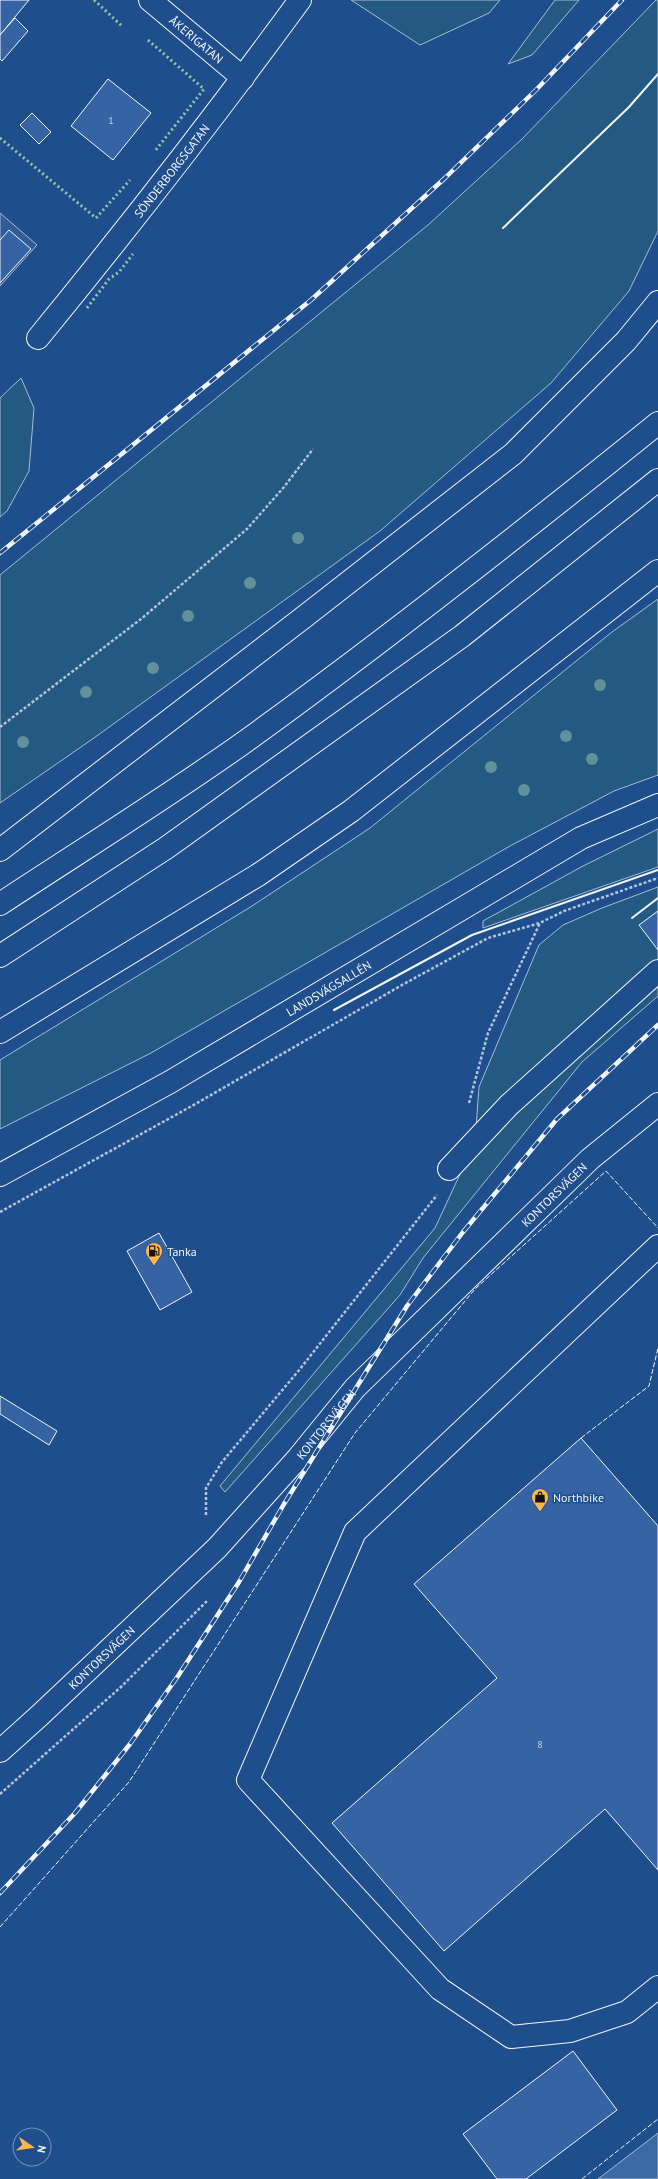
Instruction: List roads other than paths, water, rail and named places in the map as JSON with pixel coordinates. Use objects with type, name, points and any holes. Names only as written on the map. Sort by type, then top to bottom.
[{"type":"main road","name":"ÅKERIGATAN","points":[[150,0],[243,78]]},
{"type":"main road","name":"SÖNDERBORGSGATAN","points":[[38,338],[109,252],[243,78],[300,0]]},
{"type":"main road","points":[[0,850],[304,617],[513,454],[626,341],[658,302]]},
{"type":"main road","points":[[0,904],[143,811],[245,741],[429,604],[658,423]]},
{"type":"main road","points":[[0,956],[166,848],[462,636],[652,484]]},
{"type":"main road","points":[[0,1032],[258,875],[351,811],[658,571]]},
{"type":"main road","name":"LANDSVÄGSALLÉN","points":[[0,1176],[170,1082],[581,838],[658,804]]},
{"type":"main road","points":[[449,1169],[509,1105],[658,970]]},
{"type":"main road","name":"KONTORSVÄGEN","points":[[0,1751],[217,1548],[298,1458],[355,1388],[590,1159],[658,1104]]},
{"type":"main road","points":[[658,1246],[355,1532],[248,1780],[440,1989],[511,2037],[570,2031],[627,2012],[658,1987]]},
{"type":"railway","points":[[0,553],[311,300],[445,178],[536,90],[622,0]]},
{"type":"railway","points":[[0,1893],[75,1813],[130,1744],[178,1676],[239,1582],[284,1504],[407,1306],[463,1232],[557,1119],[658,1025]]},
{"type":"place","name":"Tanka","points":[[154,1266]]},
{"type":"place","name":"Northbike","points":[[540,1512]]}]
